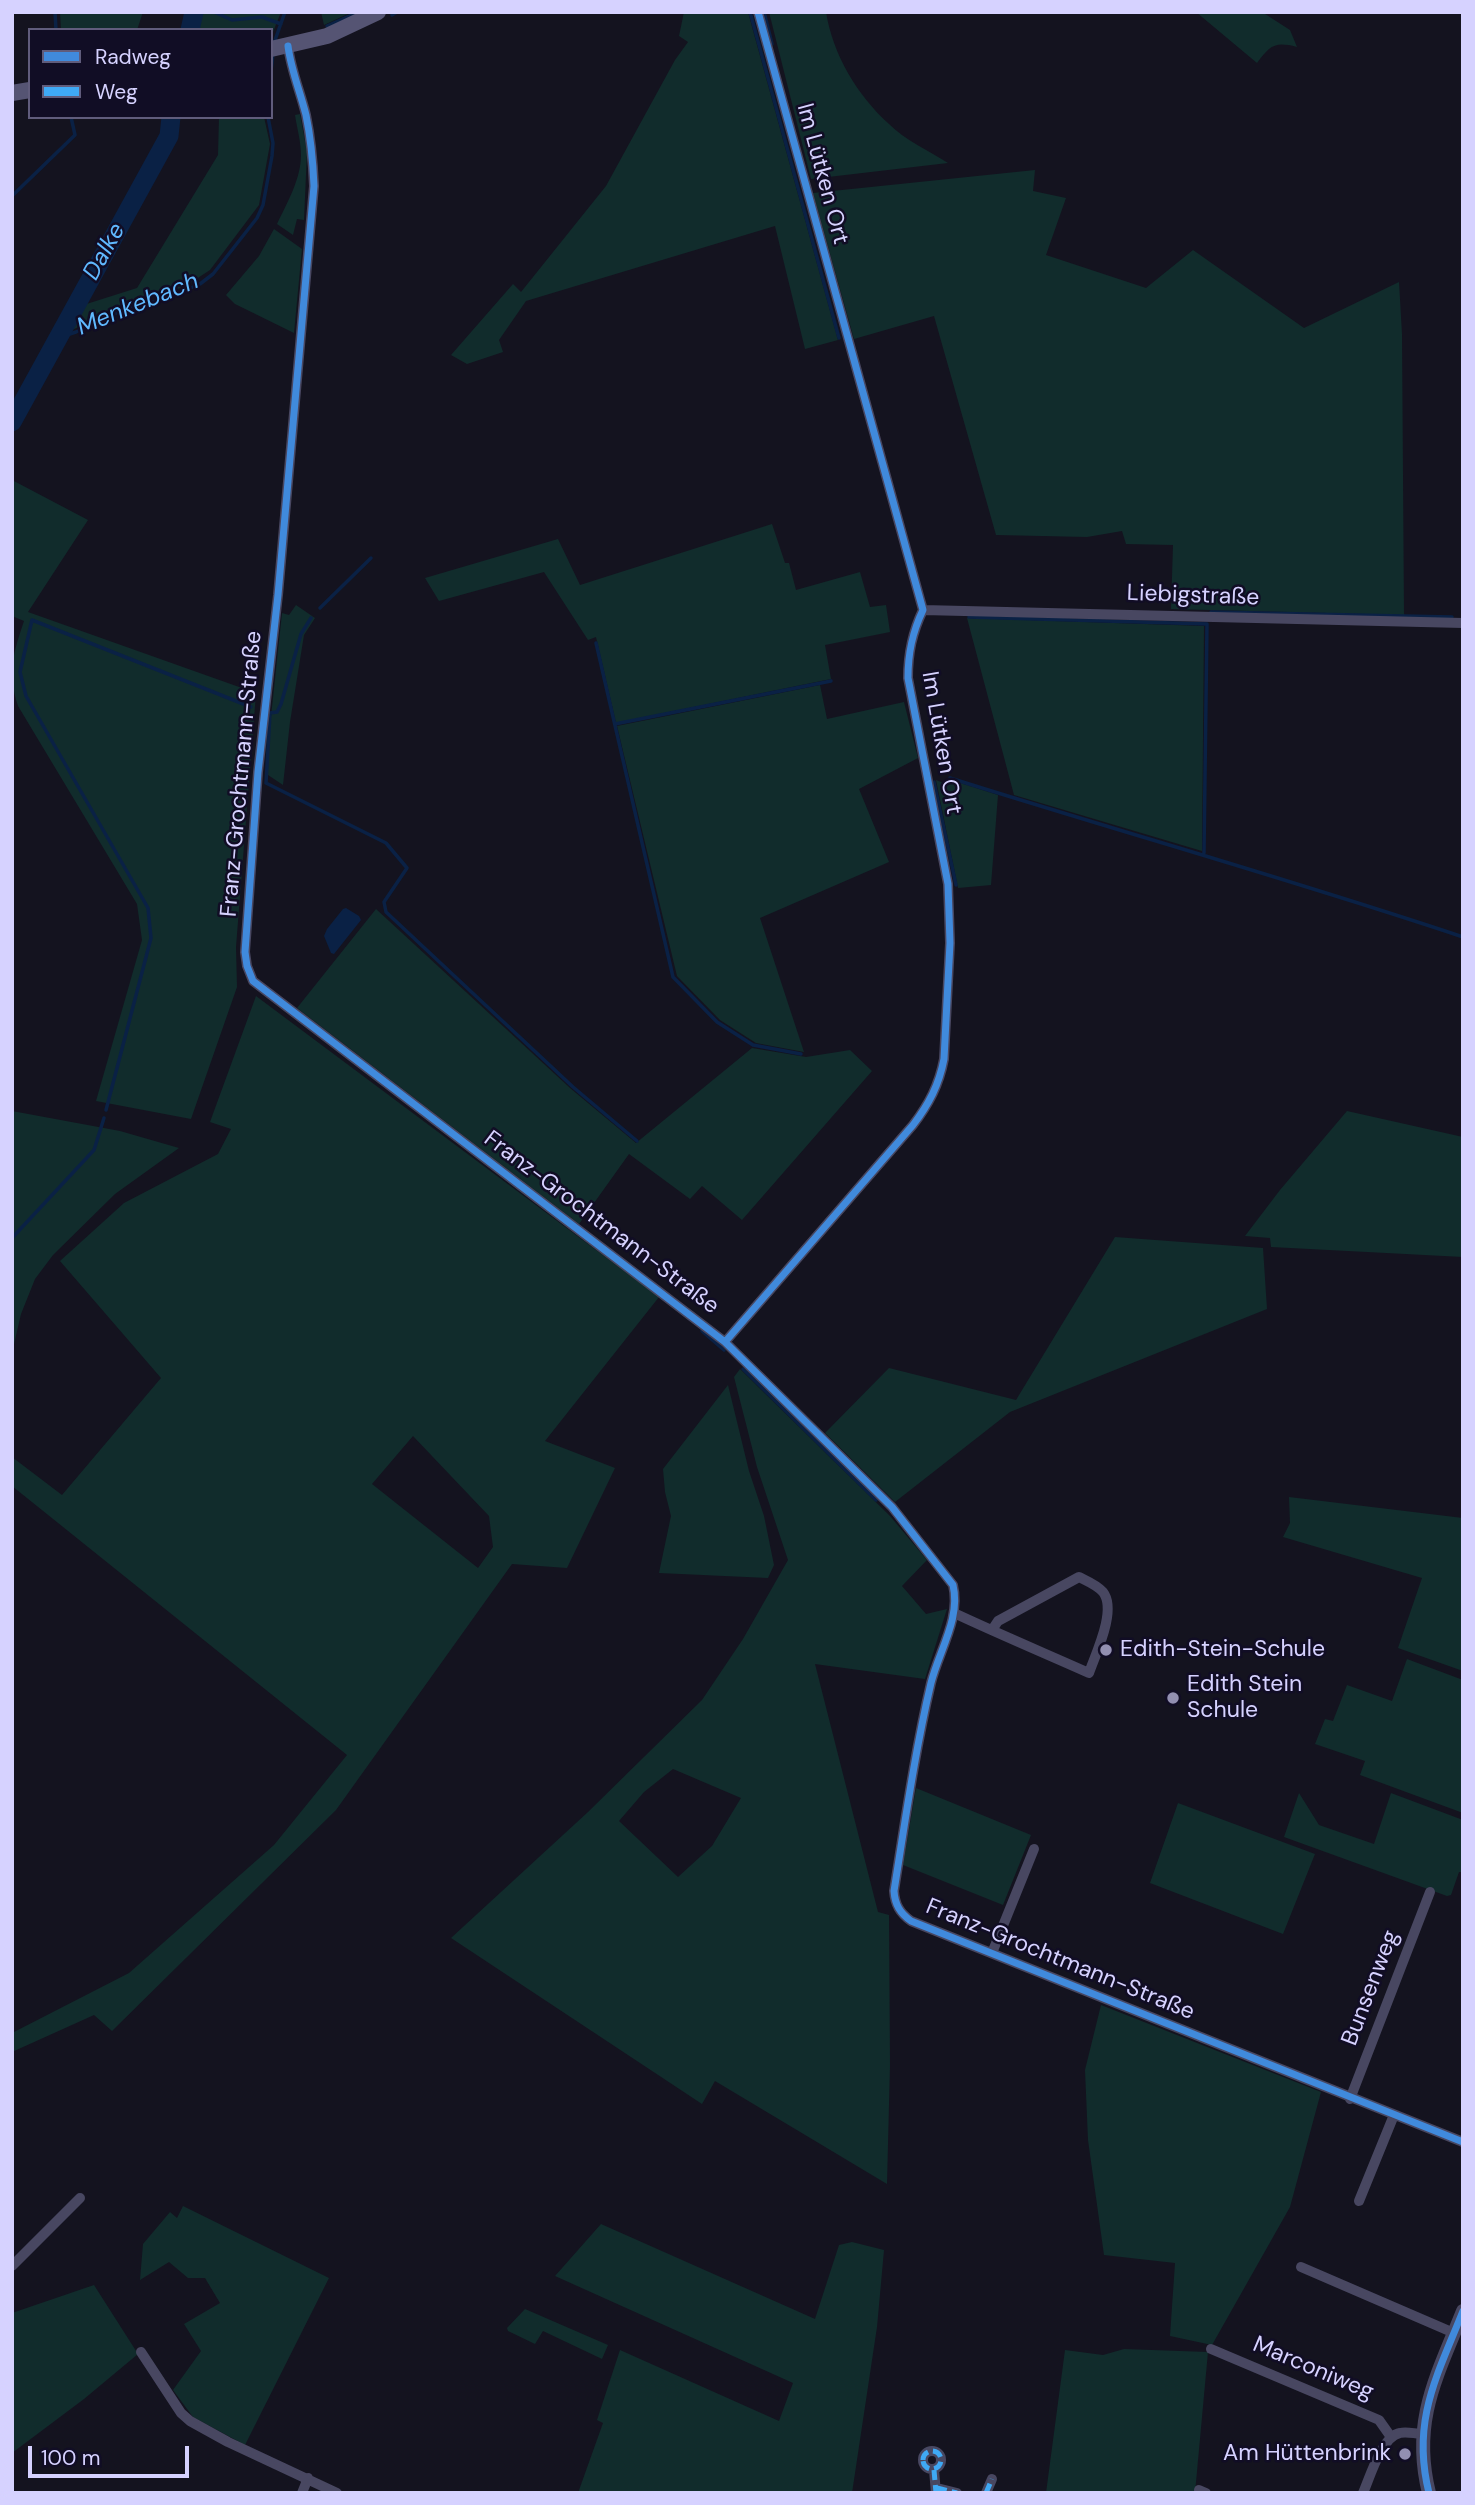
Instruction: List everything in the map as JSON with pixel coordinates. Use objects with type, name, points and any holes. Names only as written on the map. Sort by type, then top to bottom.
[{"type":"main road","points":[[281,47],[327,36],[378,12]]},
{"type":"street","name":"Im Lütken Ort","points":[[725,1342],[914,1125],[932,1098],[944,1059],[948,987],[948,884],[908,678],[908,654],[914,629],[923,610],[758,12]]},
{"type":"street","name":"Franz-Grochtmann-Straße","points":[[281,47],[290,64],[305,113],[312,150],[314,186],[278,595],[258,772],[245,952],[253,981],[725,1342],[892,1507],[953,1584],[956,1598],[954,1612],[931,1683],[912,1779],[894,1891],[897,1908],[911,1921],[1463,2143]]},
{"type":"street","name":"Liebigstraße","points":[[923,610],[1463,623]]},
{"type":"street","points":[[954,1612],[992,1630],[1089,1673],[1104,1633],[1109,1605],[1100,1588],[1079,1577],[998,1621],[992,1630]]},
{"type":"street","name":"Franz-Grochtmann-Straße","points":[[992,1953],[1034,1849]]},
{"type":"street","name":"Bunsenweg","points":[[1350,2099],[1430,1892]]},
{"type":"street","points":[[1359,2201],[1394,2115]]},
{"type":"street","points":[[12,2266],[80,2199]]},
{"type":"street","points":[[1301,2267],[1456,2341]]},
{"type":"street","points":[[1429,2493],[1421,2453],[1422,2434],[1428,2402],[1456,2341],[1463,2311]]},
{"type":"street","name":"Marconiweg","points":[[1211,2349],[1380,2420],[1391,2437]]},
{"type":"street","points":[[141,2352],[181,2413],[190,2421],[228,2442],[337,2493]]},
{"type":"street","points":[[1363,2493],[1381,2452],[1391,2437],[1404,2432],[1422,2434]]},
{"type":"street","points":[[934,2470],[937,2490],[957,2493]]},
{"type":"street","points":[[302,2493],[308,2479]]},
{"type":"street","points":[[986,2493],[992,2479]]},
{"type":"green space","points":[[60,12],[143,12],[138,28],[61,28]]},
{"type":"green space","points":[[202,12],[281,12],[273,32],[273,28],[198,28]]},
{"type":"green space","points":[[321,12],[352,12],[324,25]]},
{"type":"green space","points":[[684,12],[748,12],[838,340],[805,349],[775,226],[526,301],[499,340],[503,352],[467,364],[451,355],[513,284],[521,292],[606,186],[675,60],[688,42],[679,36]]},
{"type":"green space","points":[[769,12],[826,12],[834,44],[848,73],[877,113],[902,135],[948,163],[811,179]]},
{"type":"green space","points":[[1196,12],[1262,12],[1290,30],[1297,47],[1273,46],[1257,63]]},
{"type":"green space","points":[[300,114],[307,152],[304,220],[297,219],[293,235],[277,224],[299,173],[301,150],[295,115]]},
{"type":"green space","points":[[219,119],[264,119],[270,144],[259,205],[210,270],[184,287],[126,304],[66,333],[77,307],[137,288],[218,155]]},
{"type":"green space","points":[[1035,170],[1033,191],[1066,198],[1046,255],[1146,288],[1193,250],[1304,328],[1399,282],[1402,334],[1404,615],[1171,609],[1173,545],[1126,544],[1122,531],[1087,537],[996,535],[934,316],[854,339],[813,193]]},
{"type":"green space","points":[[274,229],[302,249],[294,333],[235,304],[226,295],[259,256]]},
{"type":"green space","points":[[12,480],[88,520],[28,612],[256,693],[236,947],[237,987],[191,1119],[96,1101],[142,940],[137,904],[18,706],[12,673],[24,621],[12,616]]},
{"type":"green space","points":[[772,524],[785,563],[789,563],[796,590],[860,572],[870,607],[886,605],[890,632],[825,645],[831,679],[616,723],[596,637],[588,640],[544,572],[439,601],[425,578],[558,539],[580,585]]},
{"type":"green space","points":[[296,605],[315,618],[304,635],[283,785],[265,773],[282,613],[289,615]]},
{"type":"green space","points":[[967,618],[1204,626],[1202,851],[1014,795]]},
{"type":"green space","points":[[820,685],[827,719],[904,702],[918,758],[859,789],[889,862],[760,918],[804,1052],[756,1043],[720,1020],[677,976],[617,726]]},
{"type":"green space","points":[[936,780],[949,785],[951,780],[998,795],[991,885],[958,888]]},
{"type":"green space","points":[[376,909],[570,1088],[636,1143],[752,1048],[806,1057],[850,1050],[872,1071],[742,1220],[702,1186],[690,1199],[629,1154],[579,1224],[297,1008]]},
{"type":"green space","points":[[256,996],[659,1297],[545,1441],[615,1468],[567,1568],[512,1564],[336,1810],[112,2031],[94,2015],[12,2052],[12,2033],[129,1973],[274,1845],[347,1755],[12,1486],[12,1457],[62,1495],[161,1378],[60,1261],[124,1203],[218,1154],[231,1129],[210,1122]],"holes":[[[413,1436],[489,1516],[493,1547],[478,1568],[372,1484]]]},
{"type":"green space","points":[[12,1111],[120,1131],[179,1148],[115,1194],[53,1255],[35,1279],[21,1314],[12,1353]]},
{"type":"green space","points":[[1347,1111],[1463,1137],[1463,1257],[1271,1247],[1270,1238],[1245,1236]]},
{"type":"green space","points":[[1115,1237],[1263,1248],[1267,1309],[1010,1412],[895,1502],[825,1433],[889,1368],[1016,1400]]},
{"type":"green space","points":[[740,1369],[890,1516],[927,1560],[902,1586],[926,1614],[947,1609],[925,1679],[815,1664],[878,1912],[889,1915],[890,2065],[887,2184],[715,2081],[702,2104],[451,1938],[588,1812],[702,1700],[743,1639],[788,1560],[757,1467],[734,1377]],"holes":[[[673,1769],[741,1798],[712,1846],[678,1877],[619,1821],[644,1792]]]},
{"type":"green space","points":[[728,1385],[749,1471],[764,1516],[774,1565],[768,1578],[659,1573],[671,1516],[663,1469]]},
{"type":"green space","points":[[1289,1497],[1463,1518],[1463,1671],[1398,1648],[1422,1578],[1283,1537],[1290,1523]]},
{"type":"green space","points":[[1407,1659],[1463,1680],[1463,1813],[1360,1775],[1365,1761],[1315,1744],[1325,1719],[1333,1721],[1347,1685],[1392,1701]]},
{"type":"green space","points":[[916,1788],[1031,1835],[1003,1905],[903,1865]]},
{"type":"green space","points":[[1299,1793],[1319,1825],[1374,1844],[1391,1793],[1463,1820],[1463,1872],[1459,1872],[1451,1895],[1447,1896],[1284,1837]]},
{"type":"green space","points":[[1178,1803],[1315,1854],[1283,1934],[1150,1883]]},
{"type":"green space","points":[[1101,2005],[1321,2092],[1290,2207],[1212,2345],[1170,2336],[1175,2263],[1104,2255],[1088,2140],[1085,2070]]},
{"type":"green space","points":[[183,2206],[329,2278],[245,2445],[193,2417],[173,2390],[201,2351],[184,2324],[220,2303],[205,2278],[188,2278],[169,2262],[140,2280],[143,2244],[170,2212],[177,2218]]},
{"type":"green space","points":[[601,2224],[815,2319],[839,2245],[852,2242],[884,2250],[877,2327],[852,2493],[578,2493],[603,2423],[597,2420],[620,2350],[779,2421],[793,2383],[555,2276]]},
{"type":"green space","points":[[94,2285],[138,2354],[12,2453],[12,2313]]},
{"type":"green space","points":[[525,2309],[608,2345],[602,2359],[543,2331],[535,2344],[508,2331],[507,2328]]},
{"type":"green space","points":[[1124,2349],[1208,2352],[1195,2493],[1046,2493],[1065,2350],[1103,2355]]},
{"type":"water","points":[[346,908],[361,920],[334,954],[331,953],[324,936]]},
{"type":"waterway","points":[[55,12],[56,28]]},
{"type":"waterway","name":"Dalke","points":[[190,28],[194,12]]},
{"type":"waterway","points":[[214,12],[232,20],[262,17],[281,24]]},
{"type":"waterway","name":"Menkebach","points":[[274,43],[285,12]]},
{"type":"waterway","points":[[327,26],[358,12]]},
{"type":"waterway","points":[[392,15],[397,12]]},
{"type":"waterway","points":[[750,12],[839,338]]},
{"type":"waterway","points":[[764,12],[772,44]]},
{"type":"waterway","points":[[12,196],[75,135],[71,119]]},
{"type":"waterway","name":"Dalke","points":[[12,422],[169,136],[171,119]]},
{"type":"waterway","name":"Menkebach","points":[[57,338],[127,308],[162,300],[200,284],[213,274],[257,218],[263,205],[273,143],[268,119]]},
{"type":"waterway","points":[[320,608],[371,558]]},
{"type":"waterway","points":[[1211,612],[1452,617]]},
{"type":"waterway","points":[[969,617],[1207,624],[1204,853]]},
{"type":"waterway","points":[[270,713],[277,712],[281,704],[301,634],[311,618]]},
{"type":"waterway","points":[[106,1110],[151,938],[148,908],[26,696],[20,672],[32,620],[251,707]]},
{"type":"waterway","points":[[596,643],[673,977],[717,1022],[753,1045],[801,1054]]},
{"type":"waterway","points":[[615,724],[831,681]]},
{"type":"waterway","points":[[270,713],[266,783],[386,843],[407,868],[384,902],[386,912],[573,1087],[637,1141]]},
{"type":"waterway","points":[[950,778],[1463,937]]},
{"type":"waterway","points":[[934,782],[956,885]]},
{"type":"waterway","points":[[12,1238],[94,1150],[104,1118]]},
{"type":"waterway","points":[[702,1331],[724,1350]]},
{"type":"waterway","points":[[743,1369],[876,1500]]},
{"type":"marked path","points":[[928,2451],[936,2451],[941,2460],[939,2467],[928,2469],[923,2464],[923,2456],[928,2451]]},
{"type":"marked path","points":[[934,2470],[936,2493]]},
{"type":"marked path","points":[[986,2493],[992,2479]]},
{"type":"marked path","points":[[937,2488],[957,2493]]},
{"type":"cycle path","points":[[725,1342],[913,1125],[929,1102],[944,1059],[950,943],[948,884],[908,678],[911,643],[923,610],[758,12]]},
{"type":"cycle path","points":[[288,46],[308,124],[314,186],[278,595],[258,772],[245,952],[253,981],[725,1342],[892,1507],[953,1585],[955,1597],[952,1622],[925,1709],[894,1891],[897,1905],[904,1915],[911,1921],[1463,2142]]},
{"type":"cycle path","points":[[1429,2493],[1424,2467],[1425,2421],[1436,2378],[1463,2311]]},
{"type":"place","name":"Edith-Stein-Schule","points":[[1106,1650]]},
{"type":"place","name":"Edith Stein Schule","points":[[1173,1698]]},
{"type":"place","name":"Am Hüttenbrink","points":[[1405,2454]]}]
